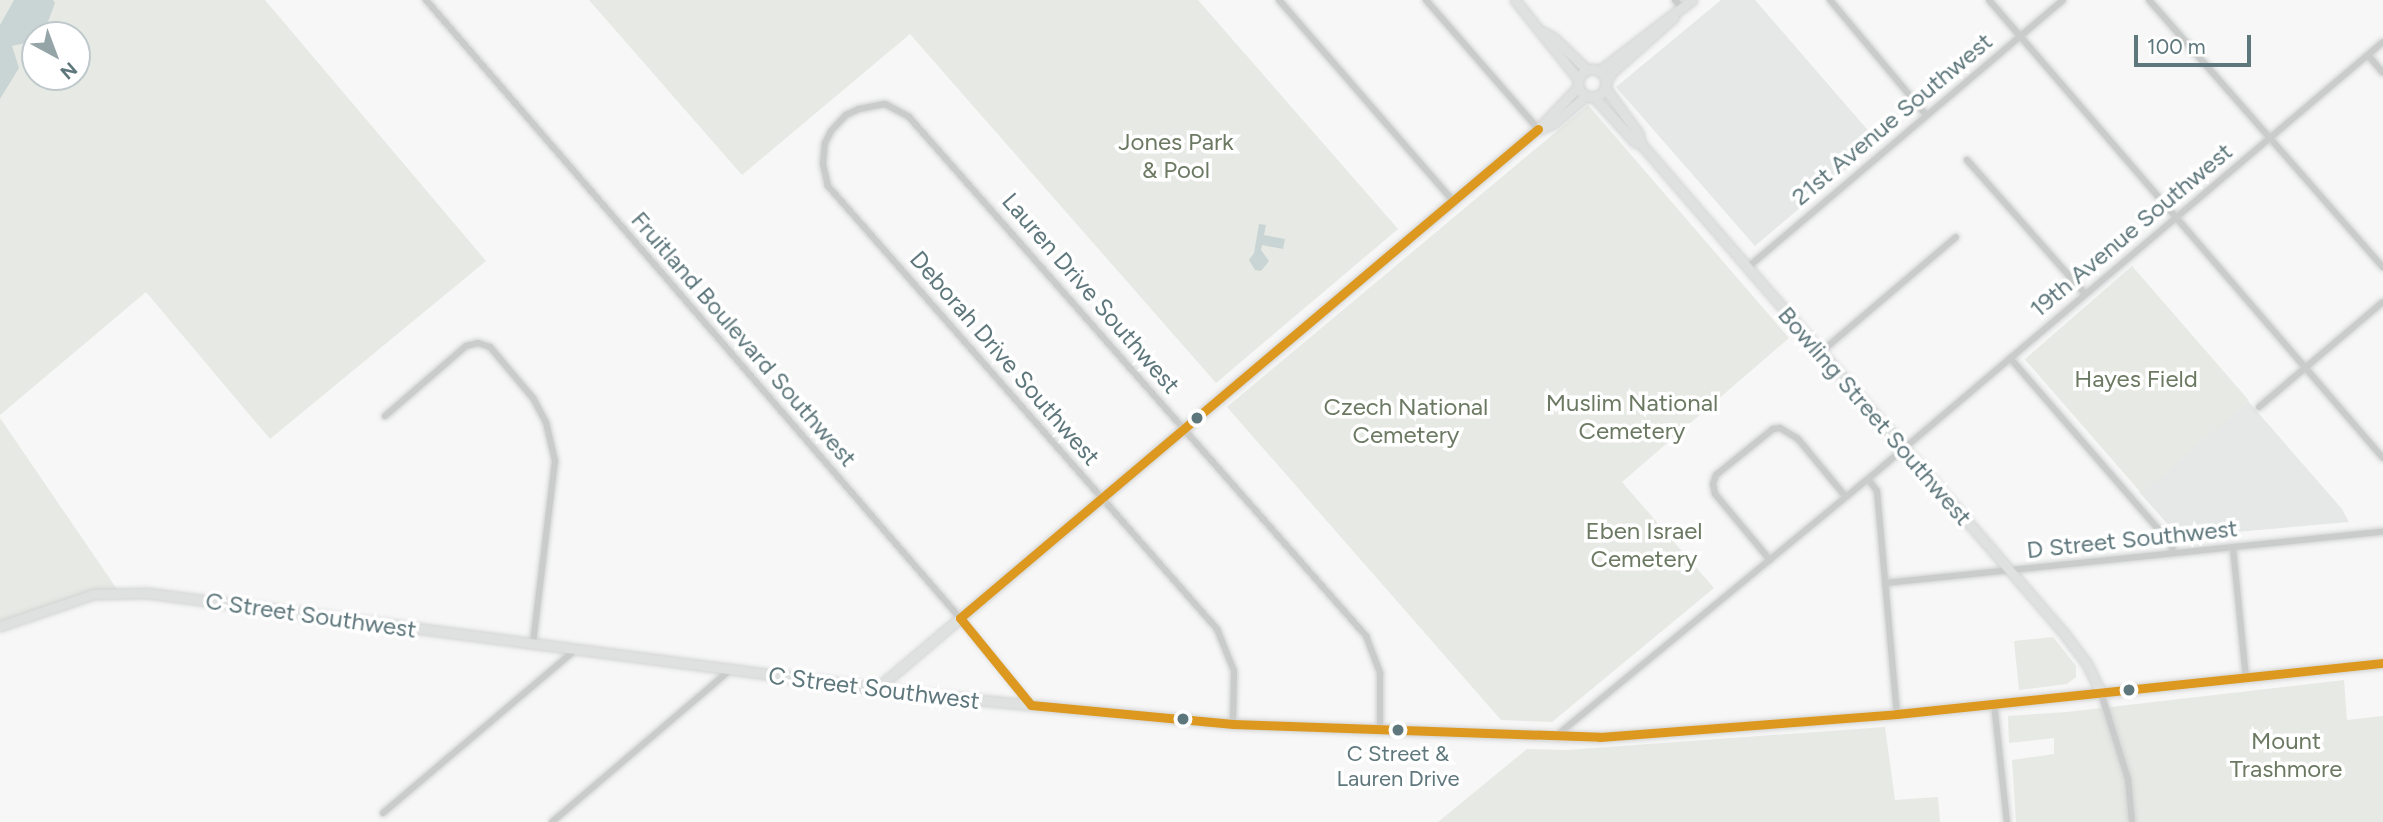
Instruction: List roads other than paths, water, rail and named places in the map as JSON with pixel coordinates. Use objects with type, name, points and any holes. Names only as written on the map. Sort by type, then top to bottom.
[{"type":"main road","points":[[1515,0],[1542,31],[1578,83]]},
{"type":"main road","points":[[1542,31],[1554,38],[1587,69],[1599,71],[1692,0]]},
{"type":"main road","points":[[1538,129],[1554,123],[1606,85],[1611,73],[1671,22],[1679,10]]},
{"type":"main road","points":[[875,690],[1538,129],[1587,69]]},
{"type":"main road","name":"Bowling Street Southwest","points":[[1599,71],[1638,133],[1641,144],[2079,651],[2101,693]]},
{"type":"main road","name":"Bowling Street Southwest","points":[[1578,83],[1635,142],[1641,144]]},
{"type":"main road","name":"C Street Southwest","points":[[0,626],[94,594],[123,592],[875,690],[1233,724],[1600,737],[1897,714],[2383,663]]},
{"type":"street","name":"Fruitland Boulevard Southwest","points":[[426,0],[960,618],[1031,705]]},
{"type":"street","points":[[1279,0],[1453,201]]},
{"type":"street","points":[[1426,0],[1538,129]]},
{"type":"street","points":[[1675,0],[1679,10]]},
{"type":"street","points":[[1830,0],[1926,115]]},
{"type":"street","points":[[1989,0],[2383,458]]},
{"type":"street","name":"21st Avenue Southwest","points":[[1746,268],[2063,0]]},
{"type":"street","points":[[2149,0],[2383,267]]},
{"type":"street","name":"19th Avenue Southwest","points":[[1556,736],[1868,479],[2383,42]]},
{"type":"street","points":[[2368,55],[2383,73]]},
{"type":"street","name":"Lauren Drive Southwest","points":[[841,121],[859,109],[885,104],[909,117],[1185,428],[1366,636],[1380,673],[1380,730]]},
{"type":"street","name":"Deborah Drive Southwest","points":[[841,121],[825,143],[823,164],[828,186],[1103,498],[1223,639],[1236,681],[1233,724]]},
{"type":"street","points":[[1967,160],[2085,294]]},
{"type":"street","points":[[1821,352],[1956,237]]},
{"type":"street","points":[[2259,407],[2383,302]]},
{"type":"street","points":[[385,416],[466,346],[478,343],[489,347],[533,398],[546,422],[555,461],[533,644]]},
{"type":"street","points":[[2010,358],[2172,545],[2173,554]]},
{"type":"street","points":[[1770,560],[1715,494],[1713,484],[1716,475],[1773,429],[1780,428],[1798,439],[1846,497]]},
{"type":"street","points":[[1868,479],[1877,491],[1897,714]]},
{"type":"street","name":"D Street Southwest","points":[[1886,583],[2383,532]]},
{"type":"street","points":[[2233,548],[2246,678]]},
{"type":"street","points":[[383,813],[575,650]]},
{"type":"street","points":[[552,822],[729,671]]},
{"type":"street","points":[[2101,693],[2128,779],[2132,822]]},
{"type":"street","points":[[1994,703],[2007,822]]},
{"type":"place","name":"C Street & Lauren Drive","points":[[1398,730]]},
{"type":"park label","name":"Jones Park & Pool","points":[[1176,156]]},
{"type":"park label","name":"Hayes Field","points":[[2136,379]]},
{"type":"park label","name":"Muslim National Cemetery","points":[[1632,417]]},
{"type":"park label","name":"Czech National Cemetery","points":[[1406,421]]},
{"type":"park label","name":"Eben Israel Cemetery","points":[[1644,545]]},
{"type":"park label","name":"Mount Trashmore","points":[[2286,755]]}]
